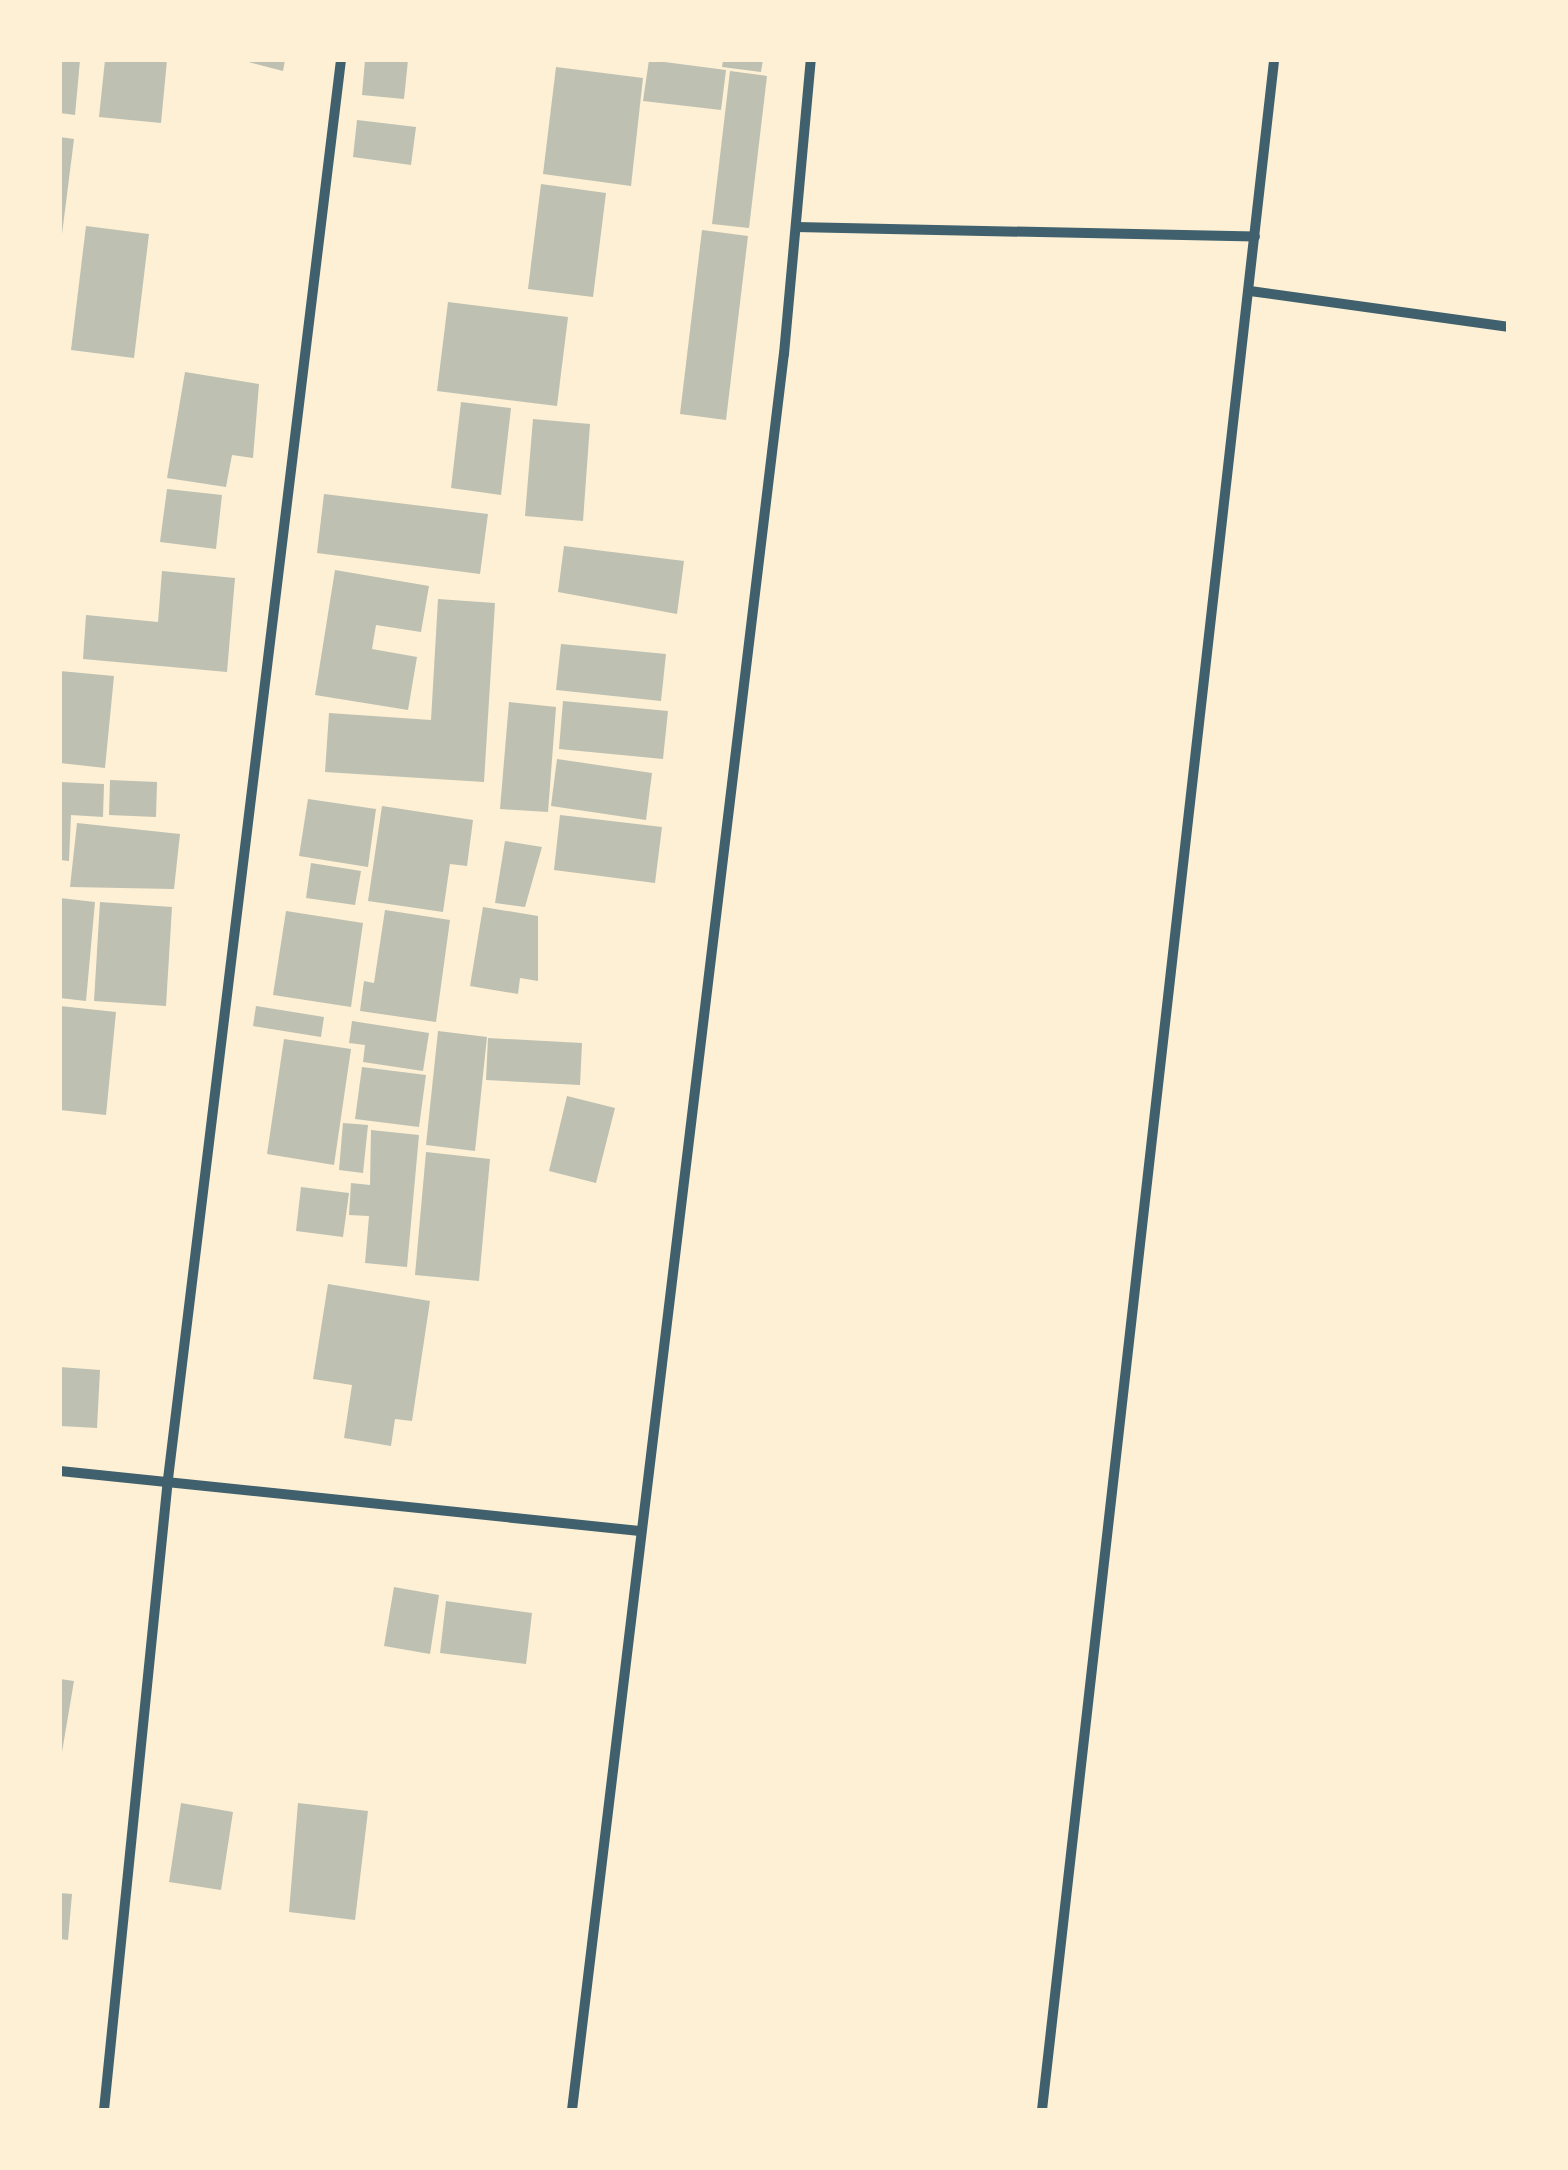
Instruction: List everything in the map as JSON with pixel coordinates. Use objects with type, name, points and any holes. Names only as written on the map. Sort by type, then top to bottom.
[{"type":"street","points":[[104,2110],[168,1480],[341,60]]},
{"type":"street","points":[[572,2110],[796,227],[810,60]]},
{"type":"street","points":[[1042,2110],[1274,60]]},
{"type":"street","points":[[796,227],[1255,237]]},
{"type":"street","points":[[1250,290],[1508,326]]},
{"type":"street","points":[[60,1471],[640,1531]]},
{"type":"building","points":[[60,60],[80,60],[75,115],[60,113]]},
{"type":"building","points":[[105,60],[167,60],[161,123],[99,117]]},
{"type":"building","points":[[241,60],[285,60],[283,71]]},
{"type":"building","points":[[365,60],[408,60],[404,99],[362,95]]},
{"type":"building","points":[[649,60],[726,70],[721,110],[643,101]]},
{"type":"building","points":[[723,60],[763,60],[761,72],[722,67]]},
{"type":"building","points":[[556,67],[643,78],[631,186],[543,174]]},
{"type":"building","points":[[730,71],[767,76],[749,228],[712,224]]},
{"type":"building","points":[[357,120],[416,127],[411,165],[353,157]]},
{"type":"building","points":[[60,137],[74,139],[62,234],[60,234]]},
{"type":"building","points":[[541,184],[606,193],[593,297],[528,289]]},
{"type":"building","points":[[86,226],[149,234],[134,358],[71,350]]},
{"type":"building","points":[[702,230],[748,236],[726,420],[680,414]]},
{"type":"building","points":[[448,302],[568,317],[557,406],[437,391]]},
{"type":"building","points":[[185,372],[259,384],[253,458],[232,455],[226,487],[167,478]]},
{"type":"building","points":[[461,402],[511,408],[501,495],[451,488]]},
{"type":"building","points":[[533,419],[590,424],[583,521],[525,516]]},
{"type":"building","points":[[167,489],[222,495],[216,549],[160,542]]},
{"type":"building","points":[[324,494],[488,514],[480,574],[317,553]]},
{"type":"building","points":[[564,546],[684,561],[677,614],[558,592]]},
{"type":"building","points":[[335,570],[429,586],[421,632],[376,625],[372,649],[417,657],[408,710],[315,695]]},
{"type":"building","points":[[162,571],[235,578],[227,672],[83,659],[86,615],[158,622]]},
{"type":"building","points":[[438,599],[495,603],[484,782],[325,772],[329,713],[431,720]]},
{"type":"building","points":[[561,644],[666,654],[661,701],[556,690]]},
{"type":"building","points":[[60,671],[114,676],[105,768],[60,763]]},
{"type":"building","points":[[563,701],[668,711],[663,759],[559,749]]},
{"type":"building","points":[[509,702],[556,707],[548,812],[500,809]]},
{"type":"building","points":[[557,759],[652,773],[646,820],[551,806]]},
{"type":"building","points":[[110,780],[157,782],[156,817],[109,815]]},
{"type":"building","points":[[60,782],[104,784],[103,817],[71,815],[69,861],[60,860]]},
{"type":"building","points":[[308,799],[376,809],[368,867],[299,856]]},
{"type":"building","points":[[382,806],[473,820],[467,866],[450,864],[443,912],[368,901]]},
{"type":"building","points":[[560,815],[662,827],[655,883],[554,870]]},
{"type":"building","points":[[77,823],[180,834],[174,889],[70,887]]},
{"type":"building","points":[[505,841],[542,847],[525,907],[495,903]]},
{"type":"building","points":[[311,863],[361,871],[355,905],[306,898]]},
{"type":"building","points":[[60,898],[95,902],[86,1001],[60,998]]},
{"type":"building","points":[[100,902],[172,907],[166,1006],[94,1001]]},
{"type":"building","points":[[483,907],[538,916],[538,981],[520,978],[518,994],[470,986]]},
{"type":"building","points":[[385,910],[450,920],[436,1022],[360,1011],[364,981],[374,983]]},
{"type":"building","points":[[286,911],[363,923],[351,1007],[273,995]]},
{"type":"building","points":[[60,1006],[116,1012],[106,1115],[60,1110]]},
{"type":"building","points":[[256,1006],[324,1017],[321,1037],[253,1026]]},
{"type":"building","points":[[352,1021],[429,1033],[423,1071],[363,1062],[365,1045],[349,1043]]},
{"type":"building","points":[[438,1031],[487,1037],[475,1151],[426,1145]]},
{"type":"building","points":[[488,1038],[582,1043],[580,1085],[486,1080]]},
{"type":"building","points":[[284,1039],[351,1049],[334,1165],[267,1154]]},
{"type":"building","points":[[362,1067],[426,1075],[419,1127],[355,1119]]},
{"type":"building","points":[[567,1096],[615,1108],[596,1183],[549,1171]]},
{"type":"building","points":[[343,1123],[368,1125],[363,1173],[339,1170]]},
{"type":"building","points":[[371,1130],[419,1135],[407,1267],[365,1263],[369,1216],[349,1215],[351,1183],[370,1185]]},
{"type":"building","points":[[426,1152],[490,1159],[479,1281],[415,1275]]},
{"type":"building","points":[[301,1187],[349,1193],[343,1237],[296,1231]]},
{"type":"building","points":[[328,1284],[430,1301],[412,1421],[395,1419],[391,1446],[344,1438],[352,1385],[313,1379]]},
{"type":"building","points":[[60,1367],[100,1370],[97,1428],[60,1426]]},
{"type":"building","points":[[394,1587],[439,1595],[430,1654],[384,1646]]},
{"type":"building","points":[[446,1601],[532,1613],[526,1664],[440,1653]]},
{"type":"building","points":[[60,1679],[74,1681],[62,1752],[60,1752]]},
{"type":"building","points":[[181,1803],[233,1812],[221,1890],[169,1882]]},
{"type":"building","points":[[298,1803],[368,1811],[355,1920],[289,1912]]},
{"type":"building","points":[[60,1893],[72,1894],[68,1940],[60,1939]]}]
